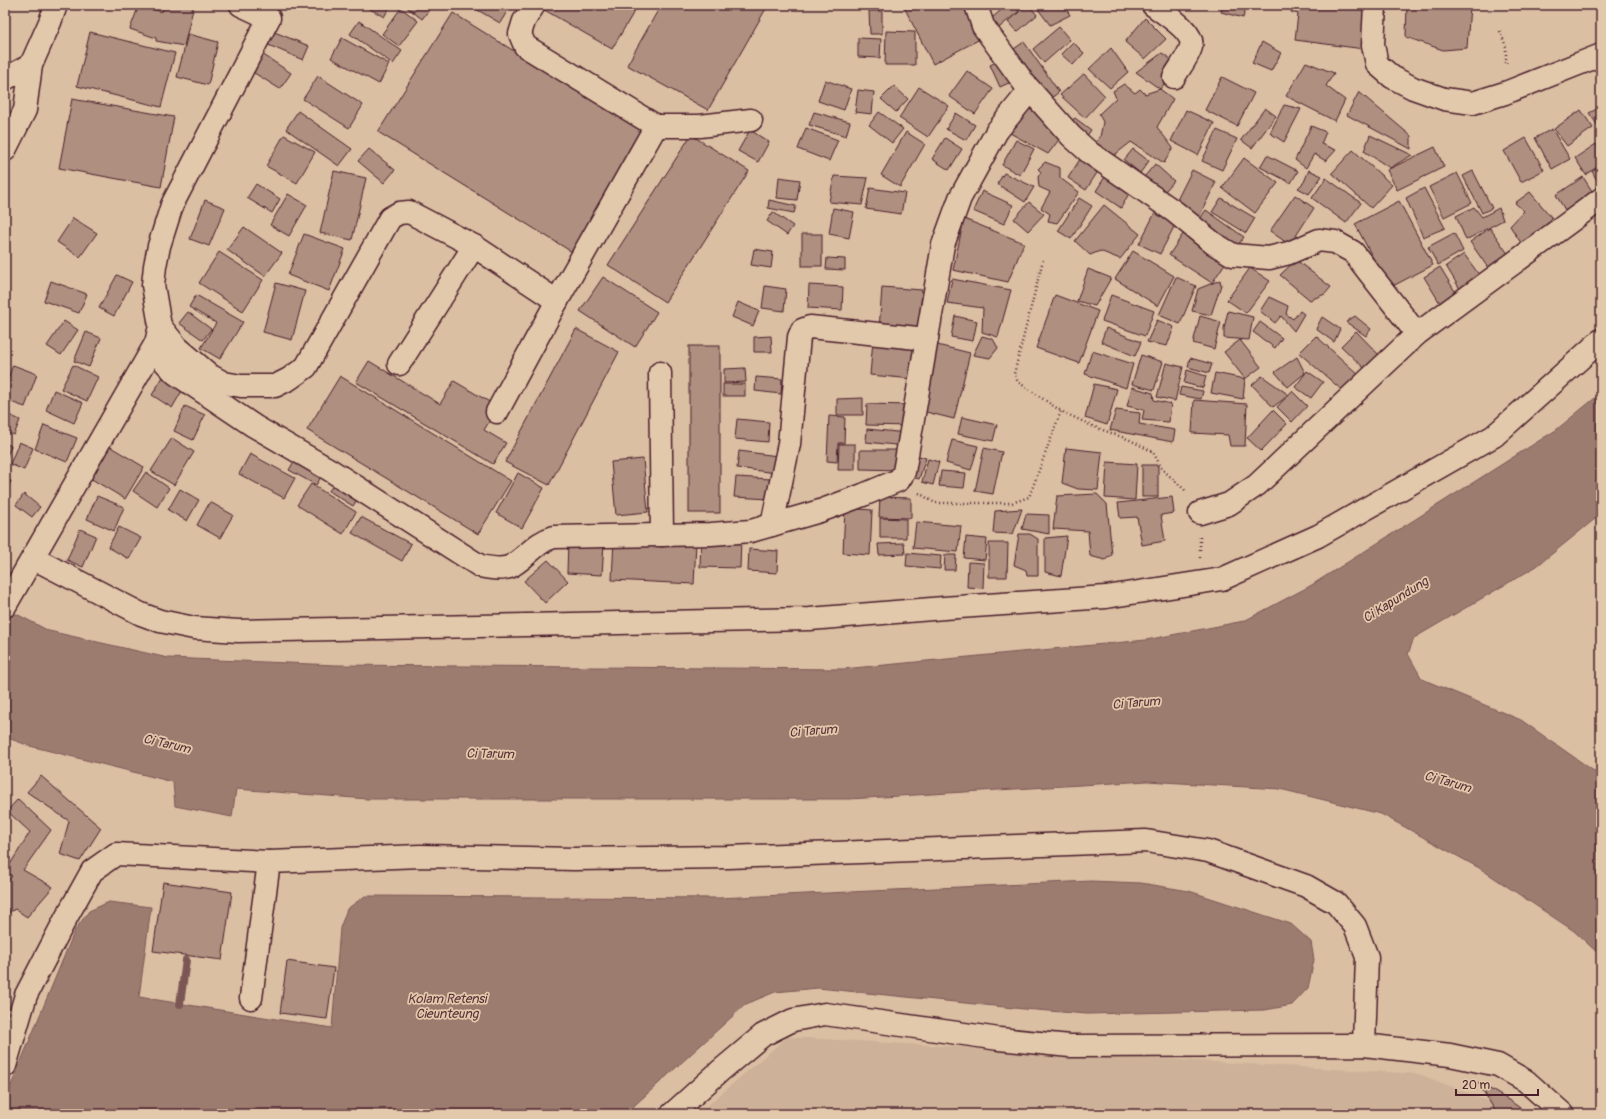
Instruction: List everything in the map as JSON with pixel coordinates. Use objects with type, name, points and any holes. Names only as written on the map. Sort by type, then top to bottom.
[{"type":"street","points":[[5,150],[26,110],[31,65],[56,5]]},
{"type":"street","points":[[241,5],[273,11],[172,205],[159,246],[155,266],[154,286],[161,358],[175,373],[254,426],[330,470],[480,566],[496,569],[512,566],[540,542],[554,537],[711,534],[751,531],[835,506],[899,480],[904,472],[943,245],[960,198],[997,131],[1030,90]]},
{"type":"street","points":[[534,5],[524,21],[520,34],[525,46],[656,126],[700,126],[751,120]]},
{"type":"street","points":[[976,5],[984,26],[1030,90],[1071,136],[1090,153],[1175,212],[1226,252],[1238,257],[1269,258],[1289,253],[1319,240],[1335,242],[1353,252],[1417,334]]},
{"type":"street","points":[[1153,5],[1187,32],[1192,39],[1192,46],[1174,77]]},
{"type":"street","points":[[1375,5],[1373,45],[1378,64],[1392,77],[1413,88],[1444,99],[1473,103],[1506,93],[1601,55]]},
{"type":"street","points":[[5,79],[31,65]]},
{"type":"street","points":[[497,412],[557,301],[656,126]]},
{"type":"street","points":[[1200,513],[1228,504],[1257,485],[1417,334],[1601,199]]},
{"type":"street","points":[[158,335],[177,347],[211,376],[224,383],[241,386],[275,386],[289,379],[306,367],[390,218],[399,213],[409,212],[474,246],[557,301]]},
{"type":"street","points":[[400,364],[474,246]]},
{"type":"street","points":[[772,525],[789,444],[799,333],[810,327],[927,339]]},
{"type":"street","points":[[5,606],[158,335]]},
{"type":"street","points":[[33,558],[141,614],[160,621],[194,628],[238,631],[609,622],[810,619],[1106,597],[1222,579],[1318,536],[1494,436],[1601,340]]},
{"type":"street","points":[[660,373],[662,535]]},
{"type":"street","points":[[5,1066],[26,995],[92,871],[116,854],[269,862],[420,856],[574,860],[728,857],[1146,841],[1208,851],[1306,886],[1336,903],[1355,926],[1368,957],[1364,1045]]},
{"type":"street","points":[[250,998],[269,862]]},
{"type":"street","points":[[672,1114],[762,1036],[793,1020],[825,1014],[999,1039],[1070,1046],[1364,1045],[1450,1055],[1498,1065],[1526,1081],[1563,1114]]},
{"type":"path","points":[[1500,31],[1506,47],[1506,93]]},
{"type":"path","points":[[1043,260],[1014,374],[1018,382],[1061,411],[1092,426],[1130,440],[1153,452],[1162,469],[1193,498],[1200,513],[1199,583]]},
{"type":"path","points":[[899,480],[935,503],[1012,503],[1029,497],[1061,411]]},
{"type":"shaded area","points":[[787,1037],[1419,1074],[1500,1106],[1510,1114],[698,1114]]},
{"type":"water","points":[[1601,393],[1601,514],[1537,566],[1414,638],[1408,654],[1422,679],[1521,720],[1601,776],[1601,956],[1574,931],[1481,869],[1381,814],[1280,789],[1147,781],[849,799],[368,799],[236,789],[232,817],[175,806],[173,782],[30,746],[5,737],[5,608],[49,631],[168,658],[336,665],[843,669],[1146,640],[1244,621],[1310,586],[1556,430]]},
{"type":"water","name":"Kolam Retensi Cieunteung","points":[[1091,881],[1141,883],[1189,891],[1291,924],[1311,942],[1314,960],[1308,988],[1292,1005],[1265,1010],[1087,1014],[818,988],[775,992],[746,1004],[625,1114],[5,1114],[5,1100],[75,930],[89,911],[109,902],[151,907],[139,997],[332,1028],[340,928],[347,909],[365,896],[718,898]]},
{"type":"building","points":[[139,5],[162,12],[163,5],[194,5],[184,46],[156,41],[156,38],[130,29]]},
{"type":"building","points":[[363,5],[391,5],[384,17]]},
{"type":"building","points":[[404,5],[433,5],[422,19]]},
{"type":"building","points":[[469,5],[511,5],[500,23]]},
{"type":"building","points":[[542,5],[638,5],[612,49],[541,8]]},
{"type":"building","points":[[661,5],[768,5],[708,110],[627,65]]},
{"type":"building","points":[[903,5],[964,5],[982,38],[933,64]]},
{"type":"building","points":[[1007,5],[1014,5],[1019,11],[994,32],[986,23]]},
{"type":"building","points":[[1027,5],[1029,5],[1037,15],[1017,32],[1008,22]]},
{"type":"building","points":[[1035,5],[1064,5],[1070,15],[1050,25]]},
{"type":"building","points":[[1223,5],[1246,5],[1243,18],[1221,12]]},
{"type":"building","points":[[1292,5],[1364,5],[1364,49],[1295,40],[1298,14],[1291,12]]},
{"type":"building","points":[[1407,5],[1470,5],[1467,48],[1443,50],[1406,37]]},
{"type":"building","points":[[401,8],[418,21],[399,46],[382,34]]},
{"type":"building","points":[[869,11],[882,11],[882,34],[870,34]]},
{"type":"building","points":[[453,13],[647,134],[572,252],[378,132]]},
{"type":"building","points":[[1145,18],[1166,39],[1145,59],[1125,42]]},
{"type":"building","points":[[359,21],[402,51],[393,64],[350,34]]},
{"type":"building","points":[[1059,27],[1070,40],[1044,63],[1033,49]]},
{"type":"building","points":[[272,31],[309,46],[303,60],[266,44]]},
{"type":"building","points":[[886,31],[915,32],[915,65],[885,65]]},
{"type":"building","points":[[90,32],[175,53],[161,107],[77,86]]},
{"type":"building","points":[[188,34],[218,42],[208,85],[177,77]]},
{"type":"building","points":[[342,38],[389,64],[379,84],[331,58]]},
{"type":"building","points":[[858,38],[881,39],[880,58],[858,57]]},
{"type":"building","points":[[1024,42],[1059,92],[1045,103],[1008,53]]},
{"type":"building","points":[[1073,42],[1084,53],[1073,65],[1061,54]]},
{"type":"building","points":[[1262,42],[1281,53],[1271,71],[1252,63]]},
{"type":"building","points":[[1111,48],[1128,72],[1110,88],[1089,69]]},
{"type":"building","points":[[1162,53],[1179,65],[1160,89],[1136,72]]},
{"type":"building","points":[[262,54],[291,73],[280,89],[251,71]]},
{"type":"building","points":[[1003,59],[1013,81],[1000,87],[990,65]]},
{"type":"building","points":[[1306,62],[1334,73],[1326,86],[1345,100],[1335,121],[1286,96]]},
{"type":"building","points":[[967,71],[993,89],[975,114],[949,96]]},
{"type":"building","points":[[1084,74],[1105,96],[1085,118],[1060,95]]},
{"type":"building","points":[[318,76],[363,105],[349,128],[303,99]]},
{"type":"building","points":[[1222,77],[1254,93],[1237,126],[1205,110]]},
{"type":"building","points":[[825,80],[851,89],[844,110],[818,101]]},
{"type":"building","points":[[1124,84],[1135,93],[1140,89],[1145,94],[1160,89],[1173,99],[1157,127],[1173,148],[1164,163],[1131,142],[1112,157],[1093,145],[1100,137],[1103,122],[1099,114],[1116,98],[1113,91]]},
{"type":"building","points":[[894,86],[908,99],[896,112],[881,99]]},
{"type":"building","points":[[919,87],[949,106],[928,137],[899,118]]},
{"type":"building","points":[[858,90],[874,92],[872,114],[855,112]]},
{"type":"building","points":[[1359,92],[1411,136],[1411,149],[1347,115]]},
{"type":"building","points":[[72,99],[174,117],[161,187],[59,168]]},
{"type":"building","points":[[1284,105],[1301,109],[1284,142],[1270,133]]},
{"type":"building","points":[[1601,107],[1601,130],[1589,113]]},
{"type":"building","points":[[1028,108],[1064,133],[1048,154],[1010,133]]},
{"type":"building","points":[[1265,108],[1276,116],[1252,148],[1241,140]]},
{"type":"building","points":[[1186,110],[1214,123],[1198,155],[1171,141]]},
{"type":"building","points":[[1581,110],[1593,128],[1567,146],[1554,129]]},
{"type":"building","points":[[298,111],[352,149],[339,166],[286,129]]},
{"type":"building","points":[[814,112],[850,122],[846,136],[809,125]]},
{"type":"building","points":[[879,112],[903,129],[892,143],[869,125]]},
{"type":"building","points":[[956,113],[975,125],[966,140],[946,129]]},
{"type":"building","points":[[1075,118],[1091,130],[1084,140],[1065,125]]},
{"type":"building","points":[[1311,126],[1326,132],[1321,144],[1336,150],[1326,161],[1314,154],[1306,168],[1295,160]]},
{"type":"building","points":[[806,128],[838,140],[829,161],[798,149]]},
{"type":"building","points":[[1552,129],[1570,159],[1552,169],[1535,138]]},
{"type":"building","points":[[750,130],[769,142],[758,162],[738,151]]},
{"type":"building","points":[[1217,130],[1237,139],[1222,170],[1202,161]]},
{"type":"building","points":[[906,132],[925,144],[900,187],[881,175]]},
{"type":"building","points":[[284,135],[315,152],[297,183],[266,166]]},
{"type":"building","points":[[691,135],[749,171],[665,302],[608,265]]},
{"type":"building","points":[[1370,135],[1412,155],[1390,168],[1364,151]]},
{"type":"building","points":[[945,138],[962,149],[949,170],[932,159]]},
{"type":"building","points":[[1526,138],[1544,170],[1521,182],[1504,151]]},
{"type":"building","points":[[1016,140],[1034,149],[1020,175],[1002,165]]},
{"type":"building","points":[[1596,144],[1601,151],[1601,164],[1586,175],[1575,158]]},
{"type":"building","points":[[1435,147],[1444,167],[1397,190],[1387,170]]},
{"type":"building","points":[[369,149],[395,170],[384,183],[358,161]]},
{"type":"building","points":[[1133,149],[1149,161],[1140,173],[1124,160]]},
{"type":"building","points":[[1353,150],[1392,185],[1371,208],[1332,173]]},
{"type":"building","points":[[1084,153],[1102,165],[1086,190],[1068,178]]},
{"type":"building","points":[[1267,155],[1298,171],[1291,183],[1260,167]]},
{"type":"building","points":[[1244,158],[1278,183],[1255,213],[1222,188]]},
{"type":"building","points":[[1045,162],[1060,168],[1060,178],[1079,192],[1057,223],[1048,221],[1050,214],[1041,208],[1050,192],[1039,187],[1038,177],[1041,172],[1038,169]]},
{"type":"building","points":[[1155,164],[1174,181],[1158,199],[1139,183]]},
{"type":"building","points":[[1601,166],[1601,188],[1592,171]]},
{"type":"building","points":[[1192,170],[1216,182],[1199,217],[1175,204]]},
{"type":"building","points":[[1309,170],[1322,176],[1309,194],[1298,188],[1304,182]]},
{"type":"building","points":[[334,171],[366,178],[352,240],[320,233]]},
{"type":"building","points":[[1473,171],[1492,208],[1482,213],[1463,176]]},
{"type":"building","points":[[1108,172],[1132,188],[1121,208],[1096,191]]},
{"type":"building","points":[[1004,173],[1034,187],[1025,202],[997,184]]},
{"type":"building","points":[[1457,173],[1472,203],[1444,217],[1429,187]]},
{"type":"building","points":[[834,176],[868,178],[862,205],[829,202]]},
{"type":"building","points":[[779,177],[800,180],[797,200],[777,198]]},
{"type":"building","points":[[1583,177],[1596,197],[1568,215],[1556,195]]},
{"type":"building","points":[[1326,178],[1361,203],[1346,223],[1312,198]]},
{"type":"building","points":[[256,184],[280,199],[272,213],[247,198]]},
{"type":"building","points":[[870,188],[905,193],[901,214],[866,209]]},
{"type":"building","points":[[1424,188],[1445,228],[1423,237],[1406,198]]},
{"type":"building","points":[[982,191],[1013,205],[1004,224],[973,211]]},
{"type":"building","points":[[1530,192],[1552,218],[1525,249],[1510,226],[1524,211],[1515,203]]},
{"type":"building","points":[[288,194],[307,205],[289,236],[270,225]]},
{"type":"building","points":[[1295,195],[1314,208],[1290,245],[1270,231]]},
{"type":"building","points":[[1079,198],[1092,206],[1071,239],[1058,231]]},
{"type":"building","points":[[1221,198],[1255,218],[1246,233],[1212,212]]},
{"type":"building","points":[[205,200],[225,208],[209,246],[190,239]]},
{"type":"building","points":[[769,200],[796,206],[794,213],[768,208]]},
{"type":"building","points":[[1399,201],[1433,265],[1389,288],[1355,224]]},
{"type":"building","points":[[1029,202],[1044,214],[1028,231],[1014,219]]},
{"type":"building","points":[[1104,205],[1140,234],[1120,259],[1100,251],[1090,255],[1075,241]]},
{"type":"building","points":[[1474,207],[1482,217],[1499,208],[1503,220],[1466,240],[1456,216]]},
{"type":"building","points":[[833,208],[854,212],[849,238],[829,234]]},
{"type":"building","points":[[1157,209],[1178,219],[1160,254],[1139,244]]},
{"type":"building","points":[[1206,210],[1244,237],[1231,254],[1194,227]]},
{"type":"building","points":[[773,212],[793,226],[787,235],[767,221]]},
{"type":"building","points":[[73,218],[97,233],[80,257],[57,242]]},
{"type":"building","points":[[964,219],[1024,243],[1008,282],[953,270]]},
{"type":"building","points":[[244,227],[282,253],[265,276],[227,250]]},
{"type":"building","points":[[1490,228],[1511,258],[1491,272],[1470,242]]},
{"type":"building","points":[[1185,231],[1228,259],[1212,283],[1169,255]]},
{"type":"building","points":[[1454,233],[1463,251],[1438,265],[1428,247]]},
{"type":"building","points":[[304,234],[345,249],[329,291],[288,275]]},
{"type":"building","points":[[802,234],[822,234],[822,266],[802,266]]},
{"type":"building","points":[[754,249],[773,252],[771,268],[751,265]]},
{"type":"building","points":[[1133,251],[1174,276],[1158,306],[1115,279]]},
{"type":"building","points":[[219,252],[263,280],[243,311],[199,283]]},
{"type":"building","points":[[1464,254],[1480,276],[1460,289],[1446,266]]},
{"type":"building","points":[[827,258],[845,259],[845,270],[826,269]]},
{"type":"building","points":[[1296,260],[1331,287],[1325,294],[1310,300],[1280,275]]},
{"type":"building","points":[[1440,267],[1456,293],[1440,303],[1424,277]]},
{"type":"building","points":[[1250,268],[1270,281],[1246,313],[1227,300]]},
{"type":"building","points":[[1088,269],[1111,278],[1095,306],[1077,301]]},
{"type":"building","points":[[117,275],[132,282],[114,316],[99,308]]},
{"type":"building","points":[[603,277],[657,312],[635,347],[580,311]]},
{"type":"building","points":[[1176,277],[1196,286],[1180,324],[1159,315]]},
{"type":"building","points":[[952,279],[1011,290],[998,337],[982,332],[983,308],[947,303]]},
{"type":"building","points":[[1220,280],[1221,285],[1211,315],[1192,311],[1198,289]]},
{"type":"building","points":[[51,281],[87,294],[79,313],[44,301]]},
{"type":"building","points":[[276,283],[305,291],[292,340],[263,332]]},
{"type":"building","points":[[809,285],[843,287],[842,310],[808,308]]},
{"type":"building","points":[[765,286],[786,289],[784,311],[762,308]]},
{"type":"building","points":[[882,287],[922,290],[919,333],[879,330]]},
{"type":"building","points":[[196,295],[243,322],[220,359],[201,348],[216,323],[189,307]]},
{"type":"building","points":[[1055,295],[1098,311],[1079,363],[1036,348]]},
{"type":"building","points":[[1111,295],[1154,311],[1145,336],[1102,321]]},
{"type":"building","points":[[1269,297],[1288,306],[1286,314],[1293,319],[1300,311],[1304,314],[1294,331],[1281,316],[1275,323],[1260,311]]},
{"type":"building","points":[[738,302],[759,311],[753,326],[732,317]]},
{"type":"building","points":[[1228,311],[1253,317],[1249,340],[1224,338],[1224,328]]},
{"type":"building","points":[[188,312],[211,329],[203,340],[179,323]]},
{"type":"building","points":[[955,316],[977,321],[973,341],[951,337]]},
{"type":"building","points":[[1200,316],[1221,322],[1214,349],[1193,343]]},
{"type":"building","points":[[1355,316],[1371,329],[1366,336],[1346,322]]},
{"type":"building","points":[[1322,317],[1340,329],[1334,342],[1316,329]]},
{"type":"building","points":[[1157,320],[1174,327],[1167,346],[1147,342]]},
{"type":"building","points":[[64,321],[78,330],[61,355],[47,346]]},
{"type":"building","points":[[1260,322],[1282,338],[1275,348],[1253,332]]},
{"type":"building","points":[[1106,328],[1141,342],[1135,356],[1101,342]]},
{"type":"building","points":[[576,329],[619,352],[549,485],[505,462]]},
{"type":"building","points":[[1356,331],[1381,357],[1367,371],[1341,346]]},
{"type":"building","points":[[86,332],[101,338],[89,367],[74,361]]},
{"type":"building","points":[[771,336],[772,352],[754,352],[754,337]]},
{"type":"building","points":[[982,336],[993,339],[998,348],[990,358],[973,355]]},
{"type":"building","points":[[1316,336],[1360,376],[1343,391],[1299,353]]},
{"type":"building","points":[[873,340],[916,343],[913,379],[870,375]]},
{"type":"building","points":[[1240,340],[1261,367],[1245,379],[1224,352]]},
{"type":"building","points":[[933,344],[970,353],[954,419],[918,410]]},
{"type":"building","points":[[689,346],[720,346],[720,513],[689,513]]},
{"type":"building","points":[[1092,351],[1133,364],[1126,388],[1085,374]]},
{"type":"building","points":[[1141,355],[1163,362],[1154,390],[1132,384]]},
{"type":"building","points":[[1297,357],[1305,373],[1288,387],[1275,372]]},
{"type":"building","points":[[1190,358],[1212,364],[1209,373],[1188,367]]},
{"type":"building","points":[[369,361],[440,404],[454,381],[498,407],[484,430],[506,443],[493,464],[356,382]]},
{"type":"building","points":[[1166,363],[1183,367],[1175,401],[1157,397]]},
{"type":"building","points":[[13,365],[37,374],[25,407],[5,400],[5,386]]},
{"type":"building","points":[[73,365],[98,377],[87,401],[61,389]]},
{"type":"building","points":[[745,368],[746,382],[724,383],[724,369]]},
{"type":"building","points":[[1187,370],[1206,376],[1203,388],[1184,383]]},
{"type":"building","points":[[1307,371],[1323,382],[1311,398],[1295,387]]},
{"type":"building","points":[[166,372],[186,384],[172,408],[152,395]]},
{"type":"building","points":[[1215,373],[1245,379],[1243,399],[1211,393]]},
{"type":"building","points":[[340,376],[511,481],[478,534],[307,430]]},
{"type":"building","points":[[1262,376],[1289,395],[1273,407],[1252,385]]},
{"type":"building","points":[[756,377],[782,379],[781,394],[755,391]]},
{"type":"building","points":[[723,384],[745,384],[745,396],[723,396]]},
{"type":"building","points":[[1094,384],[1117,389],[1107,425],[1085,418]]},
{"type":"building","points":[[1132,387],[1153,393],[1154,400],[1171,404],[1169,422],[1142,420],[1144,410],[1127,406]]},
{"type":"building","points":[[1181,387],[1203,391],[1201,399],[1179,395]]},
{"type":"building","points":[[54,390],[83,403],[74,423],[46,410]]},
{"type":"building","points":[[1292,391],[1307,406],[1292,422],[1277,407]]},
{"type":"building","points":[[863,398],[863,415],[837,415],[837,399]]},
{"type":"building","points":[[1194,400],[1247,404],[1245,446],[1230,446],[1228,435],[1192,433]]},
{"type":"building","points":[[867,404],[911,405],[910,426],[866,425]]},
{"type":"building","points":[[185,406],[205,415],[193,440],[174,431]]},
{"type":"building","points":[[1116,410],[1140,413],[1139,424],[1175,430],[1173,442],[1110,430]]},
{"type":"building","points":[[1273,410],[1287,424],[1261,451],[1247,438]]},
{"type":"building","points":[[5,413],[20,420],[14,435],[5,432]]},
{"type":"building","points":[[829,416],[845,417],[844,443],[838,443],[837,462],[827,461]]},
{"type":"building","points":[[962,417],[997,425],[993,441],[958,434]]},
{"type":"building","points":[[737,419],[769,422],[768,442],[735,439]]},
{"type":"building","points":[[44,425],[77,438],[67,462],[35,449]]},
{"type":"building","points":[[867,429],[907,433],[905,446],[866,442]]},
{"type":"building","points":[[172,438],[194,452],[174,485],[151,471]]},
{"type":"building","points":[[952,440],[978,446],[971,470],[946,463]]},
{"type":"building","points":[[19,442],[33,448],[24,470],[10,464]]},
{"type":"building","points":[[5,443],[11,446],[5,461]]},
{"type":"building","points":[[839,444],[855,444],[855,470],[838,470]]},
{"type":"building","points":[[109,446],[144,467],[125,499],[90,478]]},
{"type":"building","points":[[984,448],[1002,452],[993,494],[975,491]]},
{"type":"building","points":[[1066,448],[1102,452],[1098,490],[1078,489],[1062,483]]},
{"type":"building","points":[[860,450],[902,450],[901,470],[860,469]]},
{"type":"building","points":[[739,451],[778,456],[776,473],[737,468]]},
{"type":"building","points":[[299,453],[326,469],[316,485],[289,470]]},
{"type":"building","points":[[250,454],[295,478],[284,498],[239,474]]},
{"type":"building","points":[[915,455],[926,458],[919,479],[908,476]]},
{"type":"building","points":[[643,459],[648,512],[616,515],[611,462]]},
{"type":"building","points":[[928,459],[939,462],[933,485],[922,482]]},
{"type":"building","points":[[1107,462],[1137,464],[1135,500],[1105,498]]},
{"type":"building","points":[[1142,465],[1158,465],[1158,497],[1142,497]]},
{"type":"building","points":[[941,471],[966,473],[964,488],[939,486]]},
{"type":"building","points":[[146,472],[169,488],[157,507],[133,491]]},
{"type":"building","points":[[518,473],[544,488],[522,528],[496,513]]},
{"type":"building","points":[[736,477],[771,479],[770,499],[734,497]]},
{"type":"building","points":[[5,478],[11,481],[5,494]]},
{"type":"building","points":[[338,478],[361,493],[353,506],[329,491]]},
{"type":"building","points":[[311,484],[356,512],[343,534],[297,505]]},
{"type":"building","points":[[180,489],[199,500],[187,521],[168,510]]},
{"type":"building","points":[[24,494],[40,507],[32,517],[16,505]]},
{"type":"building","points":[[1097,494],[1107,504],[1112,555],[1105,560],[1090,556],[1088,531],[1053,529],[1057,496]]},
{"type":"building","points":[[97,496],[124,507],[114,531],[87,519]]},
{"type":"building","points":[[880,497],[911,498],[911,518],[879,517]]},
{"type":"building","points":[[1172,497],[1174,513],[1161,515],[1165,541],[1142,545],[1137,517],[1120,518],[1118,503]]},
{"type":"building","points":[[210,502],[233,515],[220,538],[197,525]]},
{"type":"building","points":[[845,508],[872,510],[870,555],[843,553]]},
{"type":"building","points":[[1022,509],[1013,534],[993,533],[995,511]]},
{"type":"building","points":[[1026,514],[1049,515],[1049,534],[1022,529]]},
{"type":"building","points":[[361,517],[411,544],[402,561],[352,533]]},
{"type":"building","points":[[880,518],[906,519],[906,538],[880,538]]},
{"type":"building","points":[[916,522],[961,526],[958,552],[913,548]]},
{"type":"building","points":[[119,527],[141,538],[129,559],[108,547]]},
{"type":"building","points":[[80,529],[96,536],[83,567],[67,560]]},
{"type":"building","points":[[1019,534],[1030,534],[1038,539],[1038,576],[1027,576],[1026,570],[1014,565]]},
{"type":"building","points":[[1067,536],[1061,576],[1045,572],[1045,538]]},
{"type":"building","points":[[966,537],[987,539],[985,560],[964,558]]},
{"type":"building","points":[[701,538],[741,539],[740,568],[700,567]]},
{"type":"building","points":[[614,539],[696,542],[694,584],[612,580]]},
{"type":"building","points":[[568,541],[604,543],[602,575],[567,573]]},
{"type":"building","points":[[904,543],[905,554],[879,555],[878,544]]},
{"type":"building","points":[[989,543],[1008,543],[1007,577],[989,577]]},
{"type":"building","points":[[749,549],[778,551],[777,573],[748,571]]},
{"type":"building","points":[[907,553],[941,556],[940,569],[906,566]]},
{"type":"building","points":[[945,555],[956,555],[955,570],[944,570]]},
{"type":"building","points":[[548,560],[568,581],[545,603],[524,581]]},
{"type":"building","points":[[968,562],[984,563],[983,588],[967,587]]},
{"type":"building","points":[[41,776],[101,828],[80,861],[60,854],[69,821],[27,792]]},
{"type":"building","points":[[18,799],[51,830],[23,870],[53,887],[27,917],[15,909],[5,915],[5,884],[12,876],[6,871],[30,832],[7,811]]},
{"type":"building","points":[[163,882],[232,892],[222,960],[153,951]]},
{"type":"building","points":[[287,961],[334,968],[327,1019],[280,1013]]},
{"type":"building","points":[[1478,1082],[1510,1101],[1529,1114],[1497,1114]]},
{"type":"waterway","points":[[180,1004],[186,960]]},
{"type":"water label","name":"Ci Kapundung","points":[[1395,599]]},
{"type":"water label","name":"Ci Tarum","points":[[1136,702]]},
{"type":"water label","name":"Ci Tarum","points":[[813,730]]},
{"type":"water label","name":"Ci Tarum","points":[[167,743]]},
{"type":"water label","name":"Ci Tarum","points":[[490,753]]},
{"type":"water label","name":"Ci Tarum","points":[[1448,781]]}]
